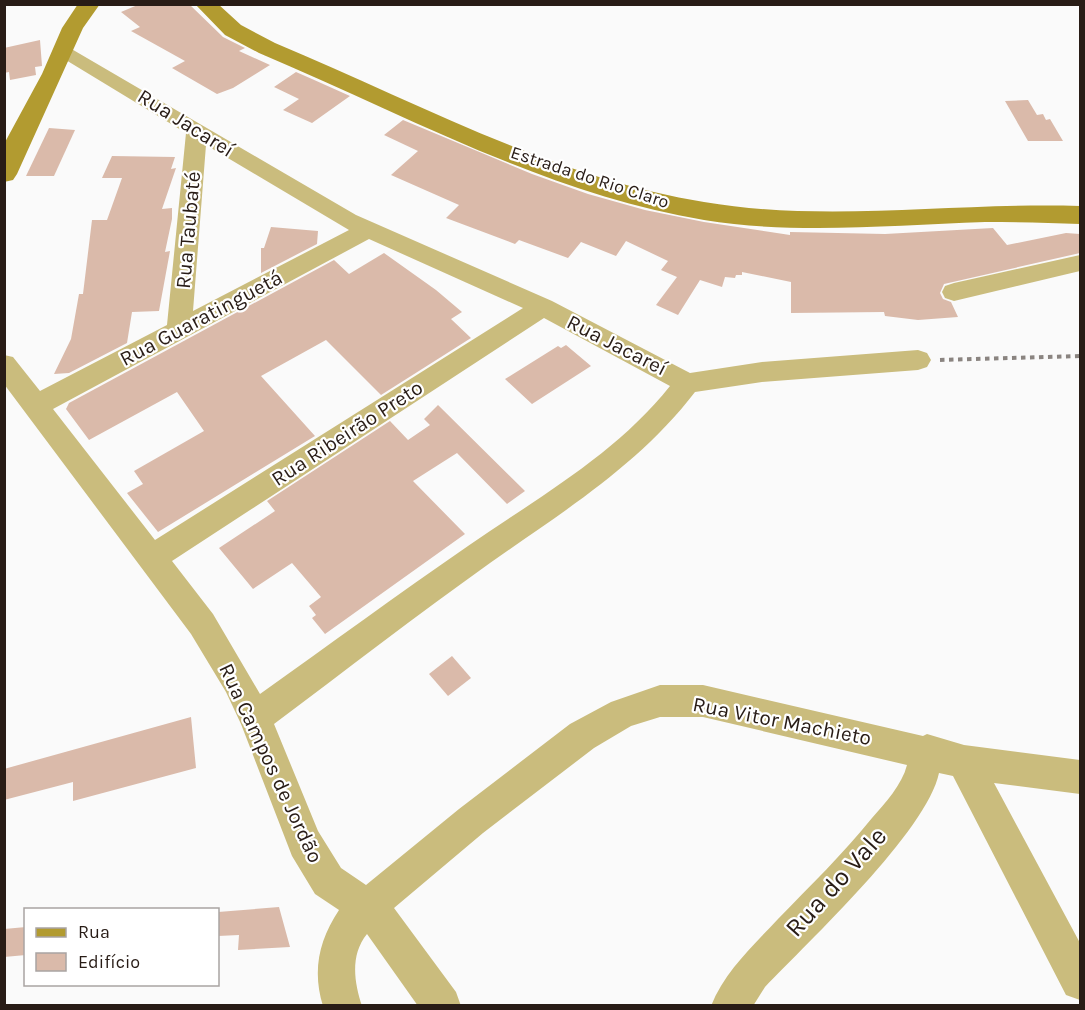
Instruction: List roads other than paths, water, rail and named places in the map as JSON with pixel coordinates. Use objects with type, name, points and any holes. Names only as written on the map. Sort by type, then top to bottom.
[{"type":"main road","points":[[4,174],[10,145],[63,50],[71,25],[90,4]]},
{"type":"main road","name":"Estrada do Rio Claro","points":[[205,4],[233,30],[267,48],[509,152],[639,196],[704,211],[773,218],[843,220],[1002,213],[1080,215]]},
{"type":"street","name":"Rua Jacareí","points":[[63,50],[367,230],[543,308],[637,354],[687,383],[646,431],[600,470],[477,556],[255,718]]},
{"type":"street","name":"Rua Taubaté","points":[[179,330],[197,131]]},
{"type":"street","name":"Rua Guaratinguetá","points":[[35,406],[367,230]]},
{"type":"street","points":[[954,292],[1080,263]]},
{"type":"street","name":"Rua Ribeirão Preto","points":[[150,559],[543,308]]},
{"type":"street","points":[[687,383],[762,372],[918,360]]},
{"type":"street","name":"Rua Campos de Jordão","points":[[4,364],[150,559],[202,624],[237,681],[255,718],[305,843],[328,881],[367,908],[385,926],[442,1005]]},
{"type":"street","name":"Rua Vitor Machieto","points":[[343,1005],[336,985],[337,956],[351,925],[367,908],[471,821],[582,736],[622,713],[660,701],[703,701],[927,751],[964,762],[1080,777]]},
{"type":"street","name":"Rua do Vale","points":[[730,1005],[752,974],[864,856],[900,812],[920,782],[927,751]]},
{"type":"street","points":[[964,762],[1080,981]]}]
